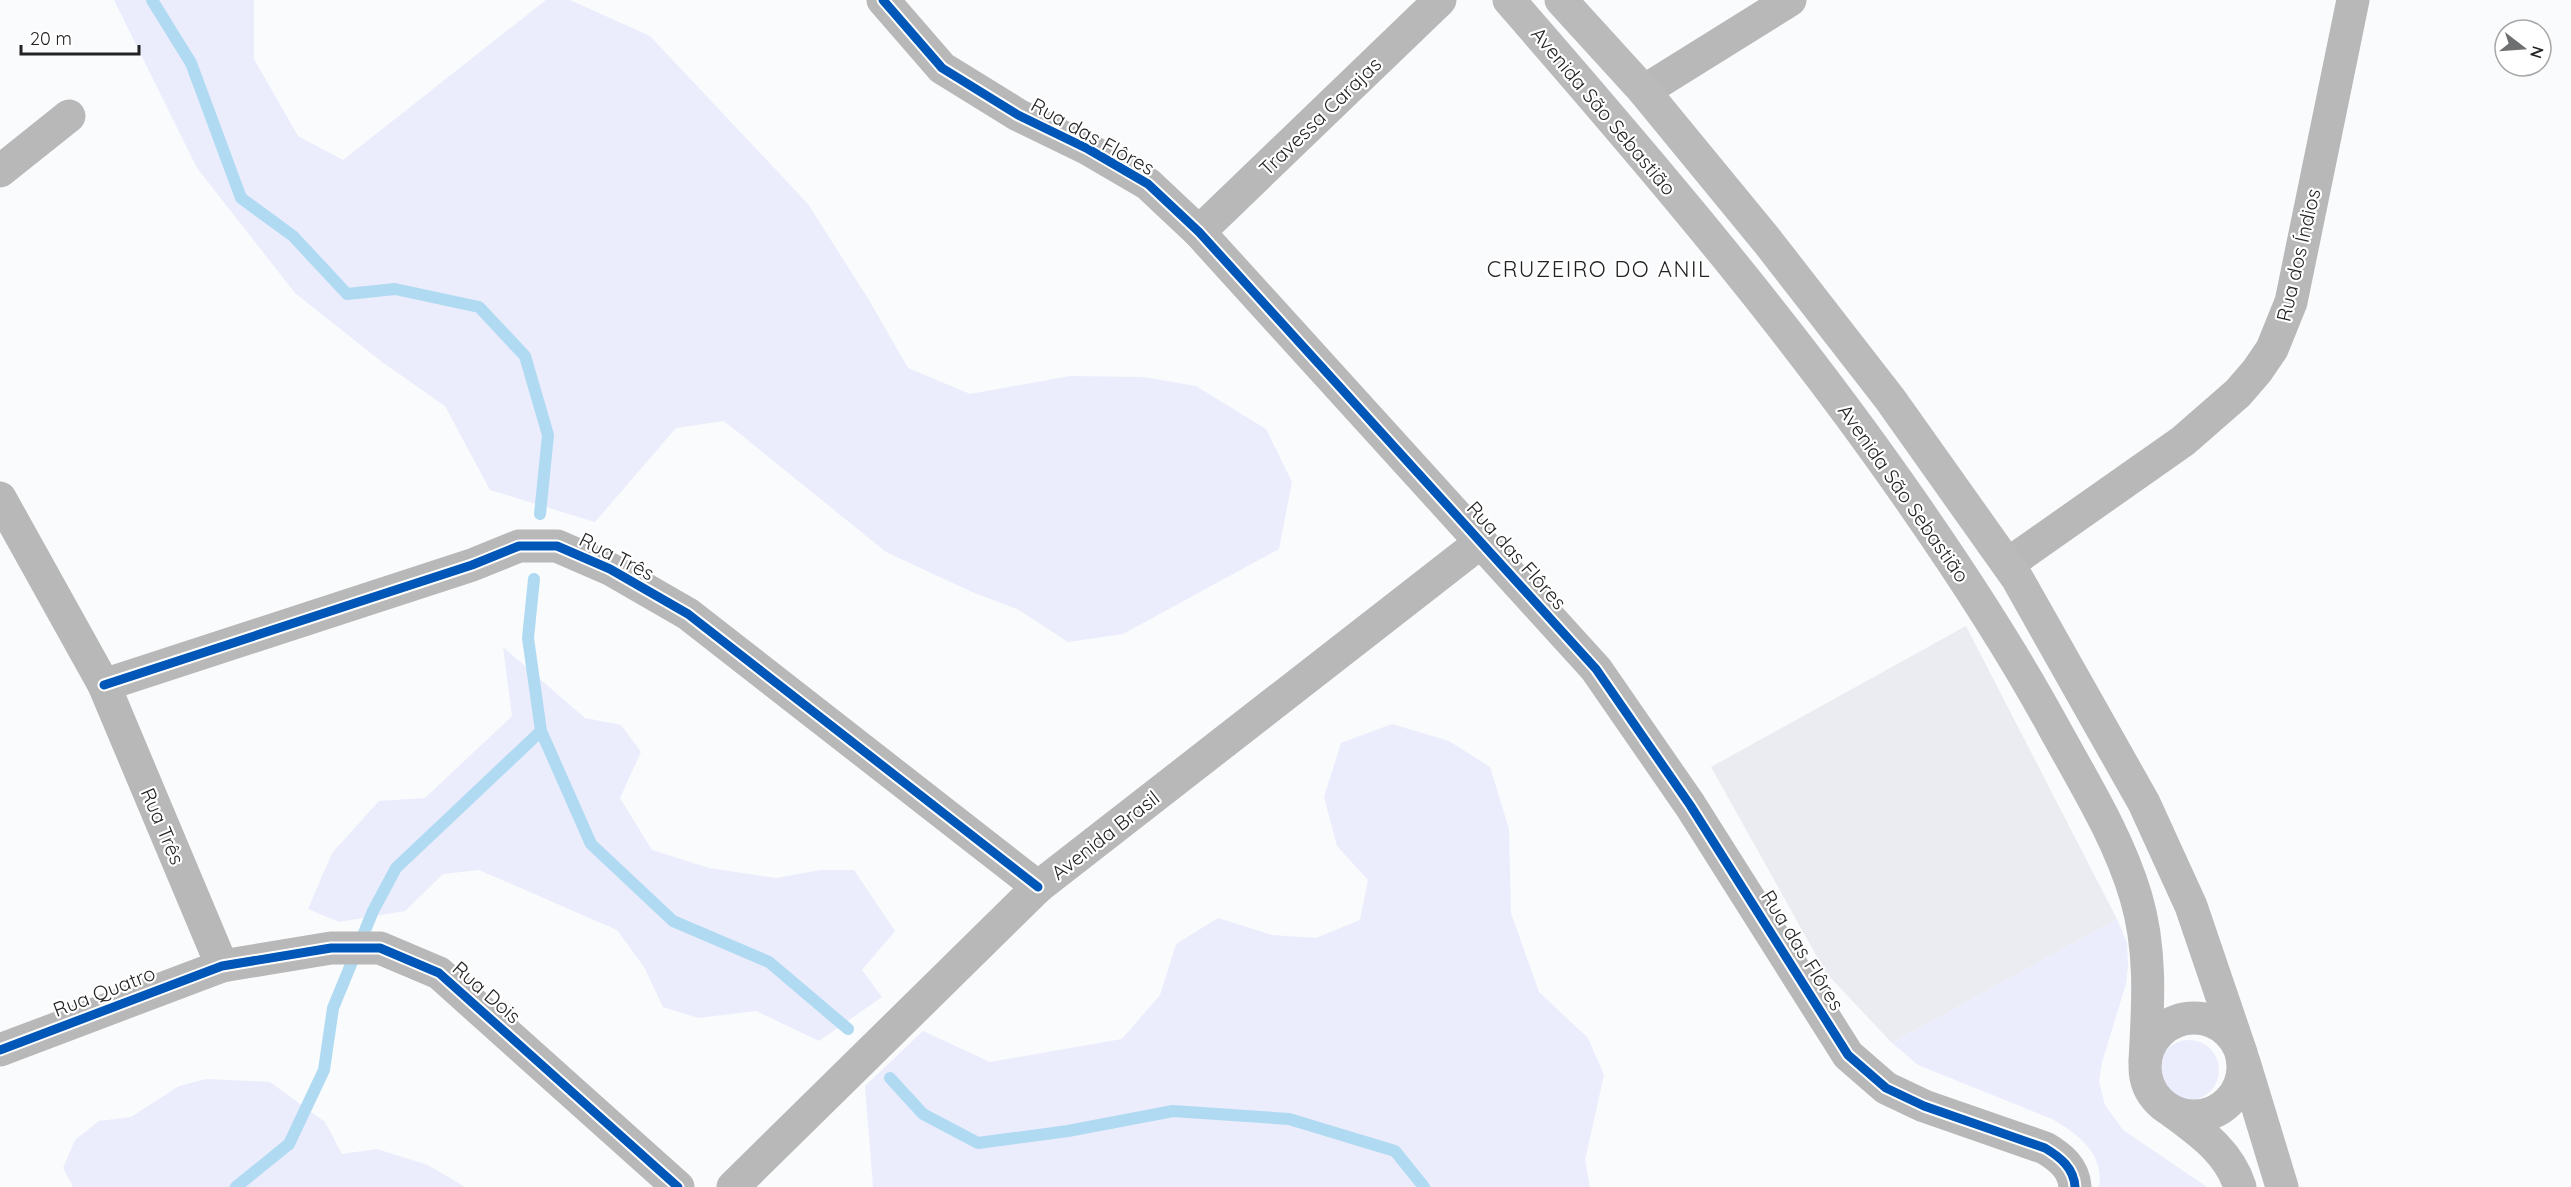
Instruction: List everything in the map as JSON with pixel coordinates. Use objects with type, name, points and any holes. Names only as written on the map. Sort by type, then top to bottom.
[{"type":"main road","name":"Avenida São Sebastião","points":[[1509,0],[1619,126],[1771,311],[1862,429],[1981,601],[2040,702],[2093,800],[2127,870],[2137,901],[2148,966],[2145,1061]]},
{"type":"main road","name":"Avenida São Sebastião","points":[[1561,0],[1644,91],[1768,242],[1890,399],[2008,564],[2144,803],[2191,906],[2240,1050],[2282,1187]]},
{"type":"main road","points":[[2173,1112],[2188,1117],[2204,1116],[2219,1110],[2231,1101],[2240,1088],[2242,1080],[2240,1050],[2229,1031],[2216,1023],[2201,1018],[2186,1018],[2171,1023],[2159,1033],[2145,1061],[2146,1077],[2151,1091],[2160,1104],[2207,1138],[2220,1151],[2229,1162],[2240,1187]]},
{"type":"street","name":"Rua das Flôres","points":[[883,0],[942,68],[1018,116],[1088,149],[1148,184],[1199,232],[1596,669],[1690,805],[1848,1055],[1886,1088],[1950,1117],[2045,1148],[2059,1157],[2071,1177]]},
{"type":"street","name":"Travessa Carajas","points":[[1199,232],[1440,0]]},
{"type":"street","points":[[1644,91],[1790,0]]},
{"type":"street","name":"Rua dos Índios","points":[[2008,564],[2183,441],[2238,393],[2272,349],[2291,302],[2353,0]]},
{"type":"street","points":[[0,171],[69,116]]},
{"type":"street","name":"Rua Três","points":[[0,498],[104,685],[222,966]]},
{"type":"street","name":"Avenida Brasil","points":[[733,1187],[1038,887],[1481,542]]},
{"type":"street","name":"Rua Três","points":[[104,685],[472,565],[519,546],[557,546],[609,568],[688,614],[1038,887]]},
{"type":"street","name":"Rua Dois","points":[[222,966],[332,948],[380,948],[440,973],[678,1187]]},
{"type":"street","name":"Rua Quatro","points":[[0,1050],[222,966]]},
{"type":"shaded area","points":[[114,0],[254,0],[254,59],[298,136],[343,160],[546,0],[570,0],[650,36],[808,204],[869,300],[908,368],[970,394],[1070,376],[1143,377],[1196,386],[1266,429],[1292,482],[1279,549],[1123,634],[1068,642],[1019,610],[972,592],[886,552],[724,421],[676,428],[595,522],[490,490],[445,406],[382,362],[295,293],[197,168]]},
{"type":"shaded area","points":[[1966,626],[2117,919],[1892,1043],[1826,973],[1711,767]]},
{"type":"shaded area","points":[[503,647],[585,718],[621,725],[641,752],[620,798],[652,850],[709,868],[776,878],[820,870],[854,870],[895,931],[862,970],[882,997],[819,1041],[756,1011],[698,1018],[663,1007],[644,967],[617,930],[479,870],[443,874],[405,911],[339,922],[308,909],[332,853],[379,801],[425,798],[512,716]]},
{"type":"shaded area","points":[[1392,724],[1449,741],[1490,767],[1509,829],[1511,913],[1539,992],[1588,1038],[1604,1075],[1585,1160],[1590,1187],[873,1187],[865,1086],[923,1031],[990,1062],[1122,1039],[1160,995],[1176,944],[1218,918],[1272,935],[1316,938],[1360,920],[1368,880],[1337,846],[1324,797],[1341,743]]},
{"type":"shaded area","points":[[2117,919],[2127,943],[2128,965],[2126,984],[2102,1062],[2099,1082],[2105,1105],[2123,1130],[2207,1187],[2099,1187],[2098,1164],[2087,1146],[2071,1131],[2052,1119],[1918,1065],[1892,1043]]},
{"type":"shaded area","points":[[2189,1040],[2206,1045],[2214,1053],[2219,1070],[2214,1087],[2206,1095],[2189,1100],[2172,1095],[2164,1087],[2159,1070],[2164,1053],[2172,1045]]},
{"type":"shaded area","points":[[206,1079],[270,1082],[325,1122],[342,1154],[377,1149],[428,1165],[465,1187],[73,1187],[63,1168],[75,1140],[99,1121],[131,1117],[179,1086]]},
{"type":"waterway","points":[[152,0],[191,63],[241,198],[293,236],[347,294],[395,289],[479,307],[525,356],[548,435],[540,514]]},
{"type":"waterway","points":[[534,579],[528,638],[541,731],[591,844],[673,921],[769,962],[848,1029]]},
{"type":"waterway","points":[[236,1187],[289,1144],[324,1070],[333,1008],[373,911],[396,868],[541,731]]},
{"type":"waterway","points":[[890,1078],[923,1114],[978,1143],[1068,1131],[1173,1111],[1289,1119],[1395,1151],[1424,1187]]},
{"type":"cycle path","points":[[883,0],[942,68],[1018,115],[1088,149],[1148,184],[1199,232],[1596,669],[1690,805],[1848,1055],[1886,1088],[1924,1106],[2045,1148],[2056,1155],[2069,1169],[2075,1187]]},
{"type":"cycle path","points":[[104,685],[472,565],[519,546],[557,546],[610,569],[688,614],[1038,887]]},
{"type":"cycle path","points":[[0,1050],[222,966],[331,948],[380,948],[439,973],[678,1187]]},
{"type":"district","name":"CRUZEIRO DO ANIL","points":[[1599,269]]}]
